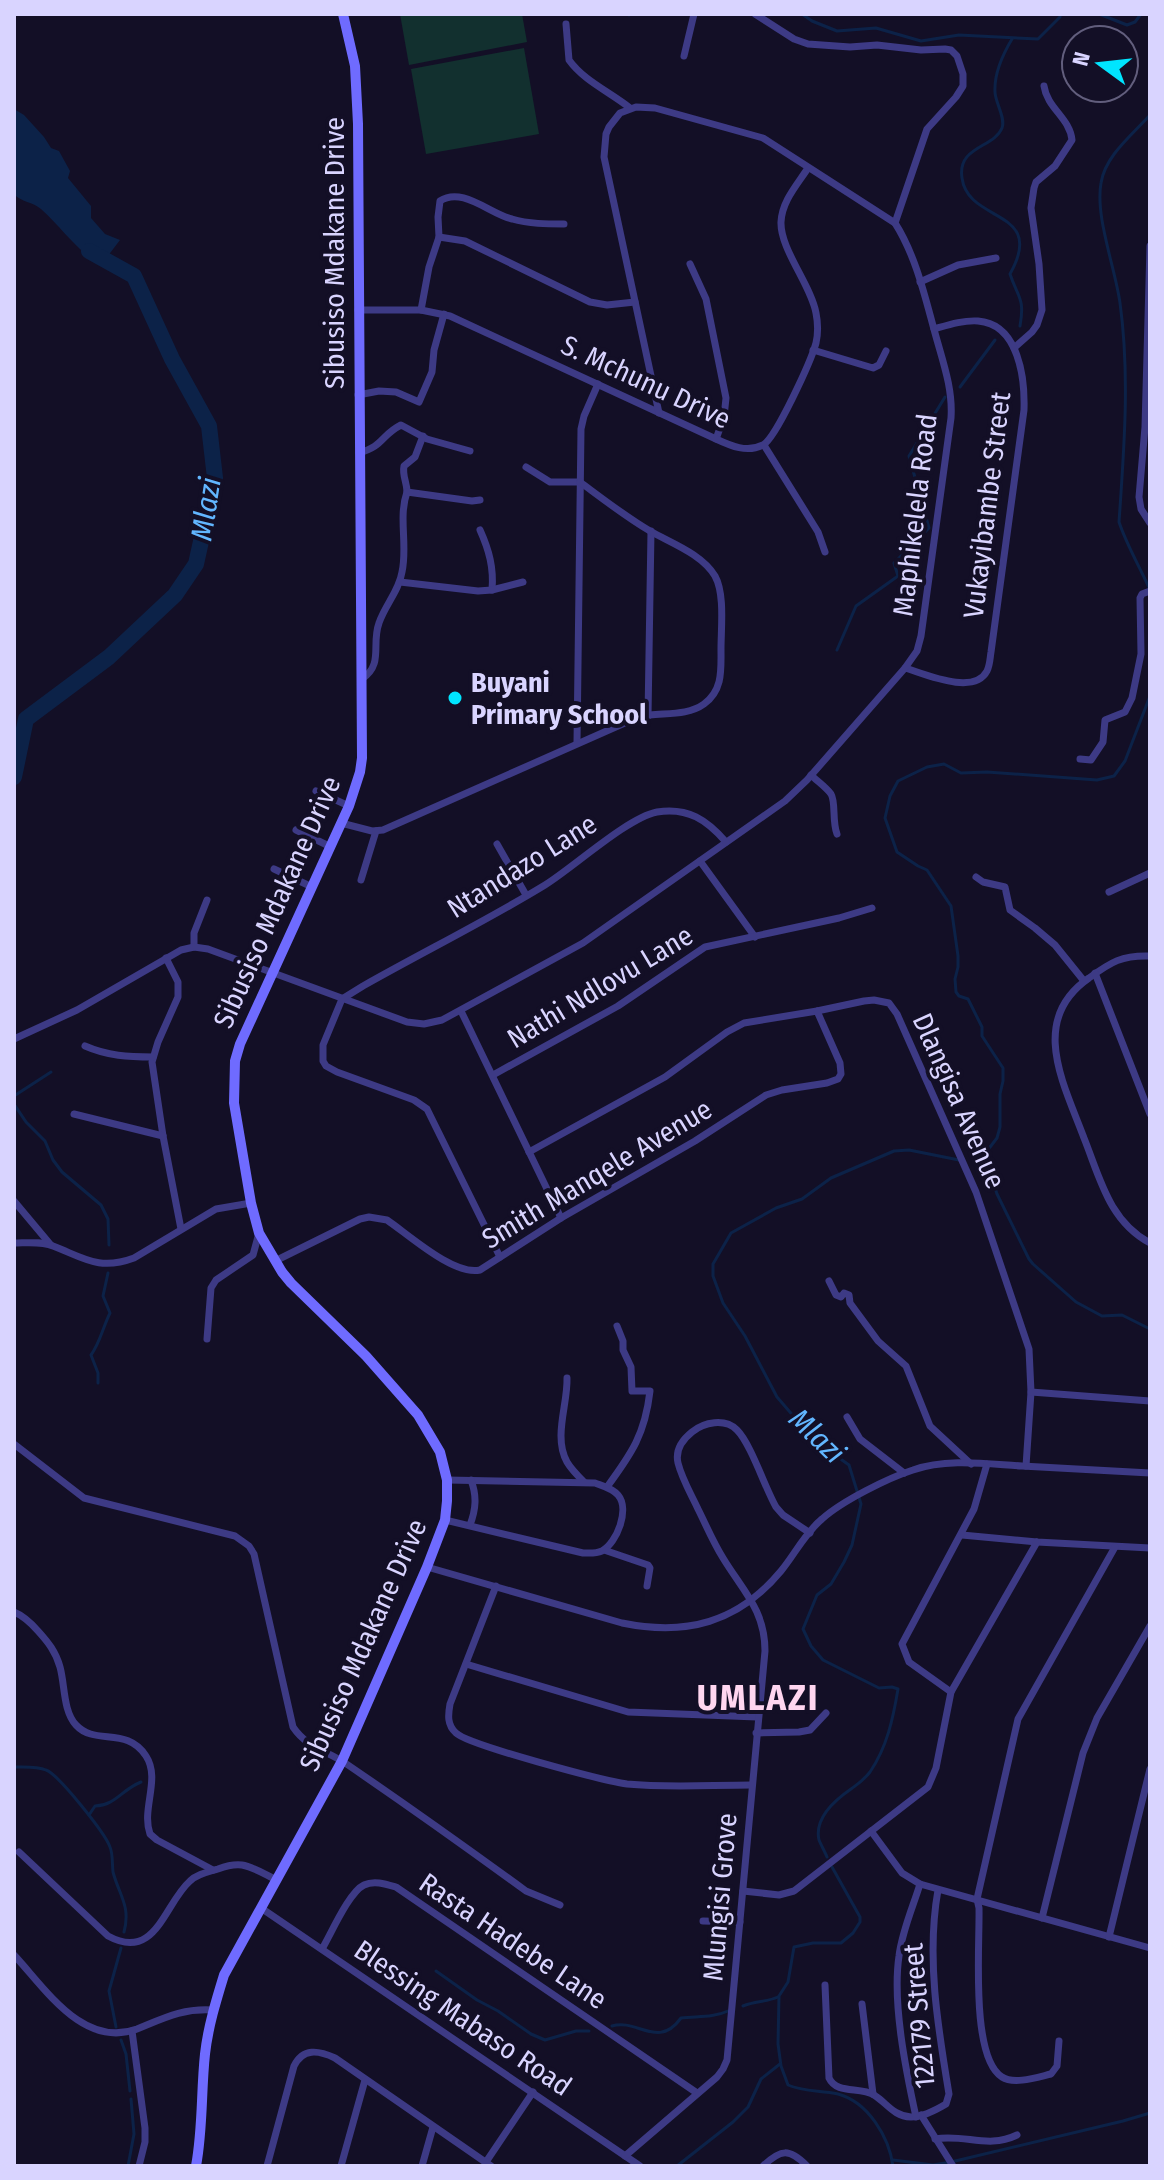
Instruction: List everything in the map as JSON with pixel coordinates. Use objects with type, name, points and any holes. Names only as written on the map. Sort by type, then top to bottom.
[{"type":"street","name":"Sibusiso Mdakane Drive","points":[[196,2166],[202,2127],[205,2055],[213,2010],[224,1975],[342,1761],[445,1520],[447,1480],[432,1435],[366,1356],[291,1283],[259,1233],[233,1094],[235,1061],[248,1024],[349,806],[362,758],[356,81],[343,14]]},
{"type":"street","points":[[684,56],[694,14]]},
{"type":"street","points":[[659,413],[604,157],[604,142],[609,127],[620,113],[630,108],[655,108],[763,138],[895,223],[927,129],[963,86],[962,69],[951,50],[808,44],[794,39],[755,14]]},
{"type":"street","points":[[566,24],[571,63],[630,108]]},
{"type":"street","points":[[934,329],[982,321],[999,329],[1014,348],[1037,325],[1042,310],[1031,208],[1034,188],[1036,182],[1055,166],[1072,140],[1070,127],[1049,102],[1044,86]]},
{"type":"street","points":[[808,168],[785,204],[781,223],[783,236],[813,300],[817,337],[776,431],[764,445],[818,532],[825,552]]},
{"type":"street","points":[[421,310],[429,267],[439,237],[440,201],[444,198],[455,195],[510,219],[564,224]]},
{"type":"street","name":"Maphikelela Road","points":[[194,947],[208,949],[416,1024],[432,1023],[461,1011],[583,943],[785,801],[811,775],[905,668],[917,651],[921,636],[951,418],[950,387],[920,282],[895,223]]},
{"type":"street","points":[[439,237],[465,241],[590,302],[607,305],[635,302]]},
{"type":"street","points":[[1150,246],[1145,427],[1139,497],[1141,509],[1150,523]]},
{"type":"street","points":[[920,282],[958,265],[996,258]]},
{"type":"street","points":[[690,264],[706,299],[726,398],[724,417],[716,439]]},
{"type":"street","name":"S. Mchunu Drive","points":[[358,310],[421,310],[463,320],[735,447],[744,449],[764,445]]},
{"type":"street","points":[[358,395],[396,392],[419,402],[432,372],[434,350],[444,314]]},
{"type":"street","name":"Vukayibambe Street","points":[[905,668],[963,683],[978,681],[987,671],[1024,410],[1023,380],[1014,348]]},
{"type":"street","points":[[813,350],[873,368],[879,365],[886,351]]},
{"type":"street","points":[[577,743],[581,422],[598,384]]},
{"type":"street","points":[[359,453],[372,449],[398,426],[404,425],[423,436],[470,451]]},
{"type":"street","points":[[362,679],[375,665],[376,633],[400,582],[405,550],[403,510],[407,492],[404,466],[415,457],[423,436]]},
{"type":"street","points":[[341,823],[383,830],[577,743],[648,716],[688,711],[703,704],[718,688],[722,612],[719,585],[709,568],[580,482],[550,482],[526,467]]},
{"type":"street","points":[[407,492],[480,500]]},
{"type":"street","points":[[480,530],[490,556],[492,590]]},
{"type":"street","points":[[648,716],[651,531]]},
{"type":"street","points":[[400,582],[449,589],[492,590],[523,582]]},
{"type":"street","points":[[1080,759],[1089,761],[1099,750],[1104,739],[1105,720],[1122,714],[1130,705],[1141,654],[1141,596],[1147,592]]},
{"type":"street","points":[[811,775],[831,795],[833,825],[837,834]]},
{"type":"street","points":[[316,791],[349,806]]},
{"type":"street","name":"Ntandazo Lane","points":[[342,999],[526,895],[630,824],[657,812],[693,815],[705,820],[726,842]]},
{"type":"street","points":[[296,830],[331,847]]},
{"type":"street","points":[[361,880],[376,831]]},
{"type":"street","points":[[497,844],[526,895]]},
{"type":"street","points":[[700,861],[755,937]]},
{"type":"street","points":[[274,869],[312,887]]},
{"type":"street","points":[[1109,892],[1150,873]]},
{"type":"street","points":[[976,877],[983,882],[1005,887],[1010,910],[1055,945],[1084,981]]},
{"type":"street","points":[[14,1039],[77,1010],[181,950],[194,947],[194,933],[207,900]]},
{"type":"street","name":"Nathi Ndlovu Lane","points":[[493,1075],[618,1006],[705,947],[872,908]]},
{"type":"street","points":[[1150,956],[1120,959],[1084,981],[1066,999],[1060,1011],[1055,1039],[1058,1070],[1112,1207],[1132,1233],[1150,1243]]},
{"type":"street","points":[[166,958],[179,990],[176,1005],[152,1062],[181,1229]]},
{"type":"street","points":[[1095,973],[1150,1114]]},
{"type":"street","points":[[342,999],[323,1045],[322,1056],[326,1066],[414,1100],[427,1109],[500,1257]]},
{"type":"street","name":"Dlangisa Avenue","points":[[529,1152],[665,1077],[735,1027],[753,1021],[874,1000],[889,1003],[897,1014],[976,1192],[1029,1349],[1031,1392],[1026,1466]]},
{"type":"street","points":[[461,1011],[561,1218]]},
{"type":"street","name":"Smith Manqele Avenue","points":[[275,1261],[369,1217],[387,1220],[448,1263],[465,1271],[480,1270],[766,1095],[838,1079],[840,1063],[817,1011]]},
{"type":"street","points":[[85,1046],[123,1057],[153,1057]]},
{"type":"street","points":[[74,1114],[163,1136]]},
{"type":"street","points":[[14,1201],[50,1244],[99,1264],[134,1258],[216,1209],[251,1203]]},
{"type":"street","points":[[207,1339],[211,1288],[216,1280],[253,1255],[259,1233]]},
{"type":"street","points":[[14,1243],[50,1244]]},
{"type":"street","points":[[829,1281],[836,1295],[849,1295],[850,1303],[878,1341],[906,1366],[930,1426],[971,1464]]},
{"type":"street","points":[[607,1487],[637,1445],[650,1391],[632,1391],[631,1367],[617,1326]]},
{"type":"street","points":[[567,1378],[561,1433],[564,1455],[584,1482]]},
{"type":"street","points":[[1031,1392],[1150,1401]]},
{"type":"street","points":[[847,1417],[860,1439],[904,1473]]},
{"type":"street","name":"Mlungisi Grove","points":[[625,2156],[717,2077],[727,2060],[765,1638],[752,1600],[715,1545],[682,1477],[677,1460],[680,1445],[694,1430],[713,1422],[736,1429],[776,1507],[810,1533]]},
{"type":"street","points":[[14,1444],[84,1498],[235,1536],[249,1546],[254,1554],[293,1727],[305,1742],[342,1761],[526,1891],[560,1905]]},
{"type":"street","points":[[427,1567],[622,1623],[666,1628],[703,1625],[752,1600],[782,1570],[824,1517],[904,1473],[925,1466],[951,1463],[1150,1473]]},
{"type":"street","points":[[951,1692],[909,1662],[902,1644],[962,1535],[978,1501],[987,1464]]},
{"type":"street","points":[[445,1520],[593,1553],[604,1550],[612,1542],[622,1518],[619,1495],[607,1487],[584,1482],[447,1480]]},
{"type":"street","points":[[470,1525],[476,1506],[471,1480]]},
{"type":"street","points":[[962,1535],[1150,1548]]},
{"type":"street","points":[[743,1891],[779,1895],[794,1891],[928,1787],[936,1768],[951,1692],[1037,1542]]},
{"type":"street","points":[[1059,2041],[1057,2066],[1051,2074],[1011,2080],[1000,2076],[995,2070],[984,2040],[979,2006],[977,1899],[1018,1719],[1115,1547]]},
{"type":"street","points":[[604,1550],[648,1565],[647,1586]]},
{"type":"street","points":[[496,1586],[450,1704],[449,1724],[454,1732],[609,1781],[751,1785]]},
{"type":"street","points":[[14,1612],[21,1615],[51,1646],[61,1669],[70,1715],[76,1725],[93,1735],[128,1739],[146,1756],[151,1780],[147,1813],[150,1834],[213,1870]]},
{"type":"street","points":[[1042,1918],[1090,1734],[1150,1626]]},
{"type":"street","points":[[466,1664],[628,1712],[757,1717]]},
{"type":"street","points":[[756,1733],[810,1730],[826,1713]]},
{"type":"street","points":[[1109,1937],[1150,1769]]},
{"type":"street","points":[[871,1831],[902,1873],[920,1884],[1150,1948]]},
{"type":"street","points":[[19,1852],[108,1936],[129,1943],[140,1941],[158,1928],[188,1882],[195,1877],[238,1864],[277,1880]]},
{"type":"street","name":"Rasta Hadebe Lane","points":[[322,1949],[354,1893],[363,1885],[384,1883],[396,1887],[697,2093]]},
{"type":"street","points":[[920,1884],[902,1941],[897,1976],[905,2065],[919,2116],[953,2166]]},
{"type":"street","name":"122179 Street","points":[[825,1985],[829,2078],[832,2084],[837,2088],[873,2094],[898,2115],[919,2116],[946,2104],[949,2094],[935,1982],[934,1927],[938,1890]]},
{"type":"street","name":"Blessing Mabaso Road","points":[[261,1908],[640,2166]]},
{"type":"street","points":[[703,1921],[740,1922]]},
{"type":"street","points":[[14,1955],[63,2009],[91,2028],[106,2032],[132,2031],[188,2010],[213,2010]]},
{"type":"street","points":[[862,2004],[873,2094]]},
{"type":"street","points":[[132,2031],[145,2128],[139,2166]]},
{"type":"street","points":[[267,2166],[294,2066],[304,2053],[321,2052],[335,2058],[489,2164],[533,2092]]},
{"type":"street","points":[[341,2166],[365,2080]]},
{"type":"street","points":[[422,2166],[433,2127]]},
{"type":"street","points":[[935,2139],[965,2137],[994,2142],[1017,2135]]},
{"type":"street","points":[[763,2166],[773,2156],[789,2152],[807,2166]]},
{"type":"green space","points":[[400,14],[522,14],[527,42],[409,65]]},
{"type":"green space","points":[[524,48],[539,134],[426,154],[411,69]]},
{"type":"water","points":[[14,109],[24,115],[51,148],[59,151],[70,171],[68,178],[91,206],[91,218],[105,234],[120,240],[101,265],[77,246],[41,209],[14,194]]},
{"type":"waterway","points":[[802,14],[837,31],[876,28],[921,41],[959,35],[1038,39],[1060,14]]},
{"type":"waterway","points":[[1099,14],[1127,25],[1135,22],[1141,14]]},
{"type":"waterway","points":[[1012,39],[1000,64],[995,85],[1002,128],[992,140],[970,153],[962,167],[962,178],[967,193],[1013,227],[1019,238],[1019,253],[1010,274],[1020,298],[1020,326]]},
{"type":"waterway","points":[[1150,115],[1120,146],[1108,164],[1100,196],[1103,226],[1118,289],[1125,357],[1119,522],[1150,590]]},
{"type":"waterway","name":"Mlazi","points":[[14,777],[26,719],[109,657],[175,595],[196,564],[215,478],[209,426],[172,359],[134,276],[89,251]]},
{"type":"waterway","points":[[960,387],[995,340]]},
{"type":"waterway","points":[[837,650],[856,606],[898,576],[894,563],[929,528],[909,456],[945,397]]},
{"type":"waterway","points":[[974,1157],[984,1155],[997,1138],[1003,1068],[982,1036],[982,1027],[968,999],[956,992],[958,956],[951,906],[927,870],[897,852],[885,818],[890,796],[898,781],[927,767],[944,764],[961,773],[1097,780],[1114,776],[1125,761],[1150,696]]},
{"type":"waterway","points":[[14,1096],[51,1072]]},
{"type":"waterway","points":[[14,1104],[45,1141],[62,1172],[101,1205],[108,1219],[109,1245]]},
{"type":"waterway","name":"Mlazi","points":[[827,1857],[819,1840],[820,1824],[833,1804],[863,1779],[876,1762],[888,1732],[898,1689],[879,1688],[823,1660],[811,1646],[803,1629],[817,1595],[831,1584],[852,1545],[861,1504],[849,1465],[814,1440],[777,1397],[745,1336],[723,1303],[713,1276],[713,1264],[731,1233],[776,1208],[802,1199],[831,1178],[894,1151],[909,1150],[959,1160]]},
{"type":"waterway","points":[[984,1155],[997,1194],[1033,1264],[1076,1302],[1102,1316],[1122,1315],[1150,1329]]},
{"type":"waterway","points":[[98,1383],[98,1373],[91,1355],[110,1313],[103,1296],[108,1273]]},
{"type":"waterway","points":[[14,1767],[38,1768],[52,1774],[100,1830],[111,1850],[113,1872],[125,1908],[124,1932]]},
{"type":"waterway","points":[[89,1815],[95,1806],[114,1800],[141,1782]]},
{"type":"waterway","points":[[832,1867],[860,1922],[841,1943],[794,1947],[788,1982],[779,1996],[781,2066],[788,2085],[838,2094],[849,2098],[868,2113],[882,2133],[893,2166]]},
{"type":"waterway","points":[[116,2027],[109,1991],[121,1948]]},
{"type":"waterway","points":[[436,1971],[477,2000],[545,2040],[576,2031],[589,2031]]},
{"type":"waterway","points":[[743,2006],[778,1997]]},
{"type":"waterway","points":[[612,2026],[664,2032],[681,2018],[711,2016],[728,2011]]},
{"type":"waterway","points":[[121,2040],[126,2054],[130,2091]]},
{"type":"waterway","points":[[677,2166],[733,2122],[748,2107],[761,2079],[780,2064]]},
{"type":"waterway","points":[[128,2166],[134,2134],[131,2099]]},
{"type":"waterway","points":[[893,2160],[933,2165],[951,2162],[1150,2113]]},
{"type":"place","name":"Buyani Primary School","points":[[455,698]]},
{"type":"district","name":"UMLAZI","points":[[758,1698]]}]
